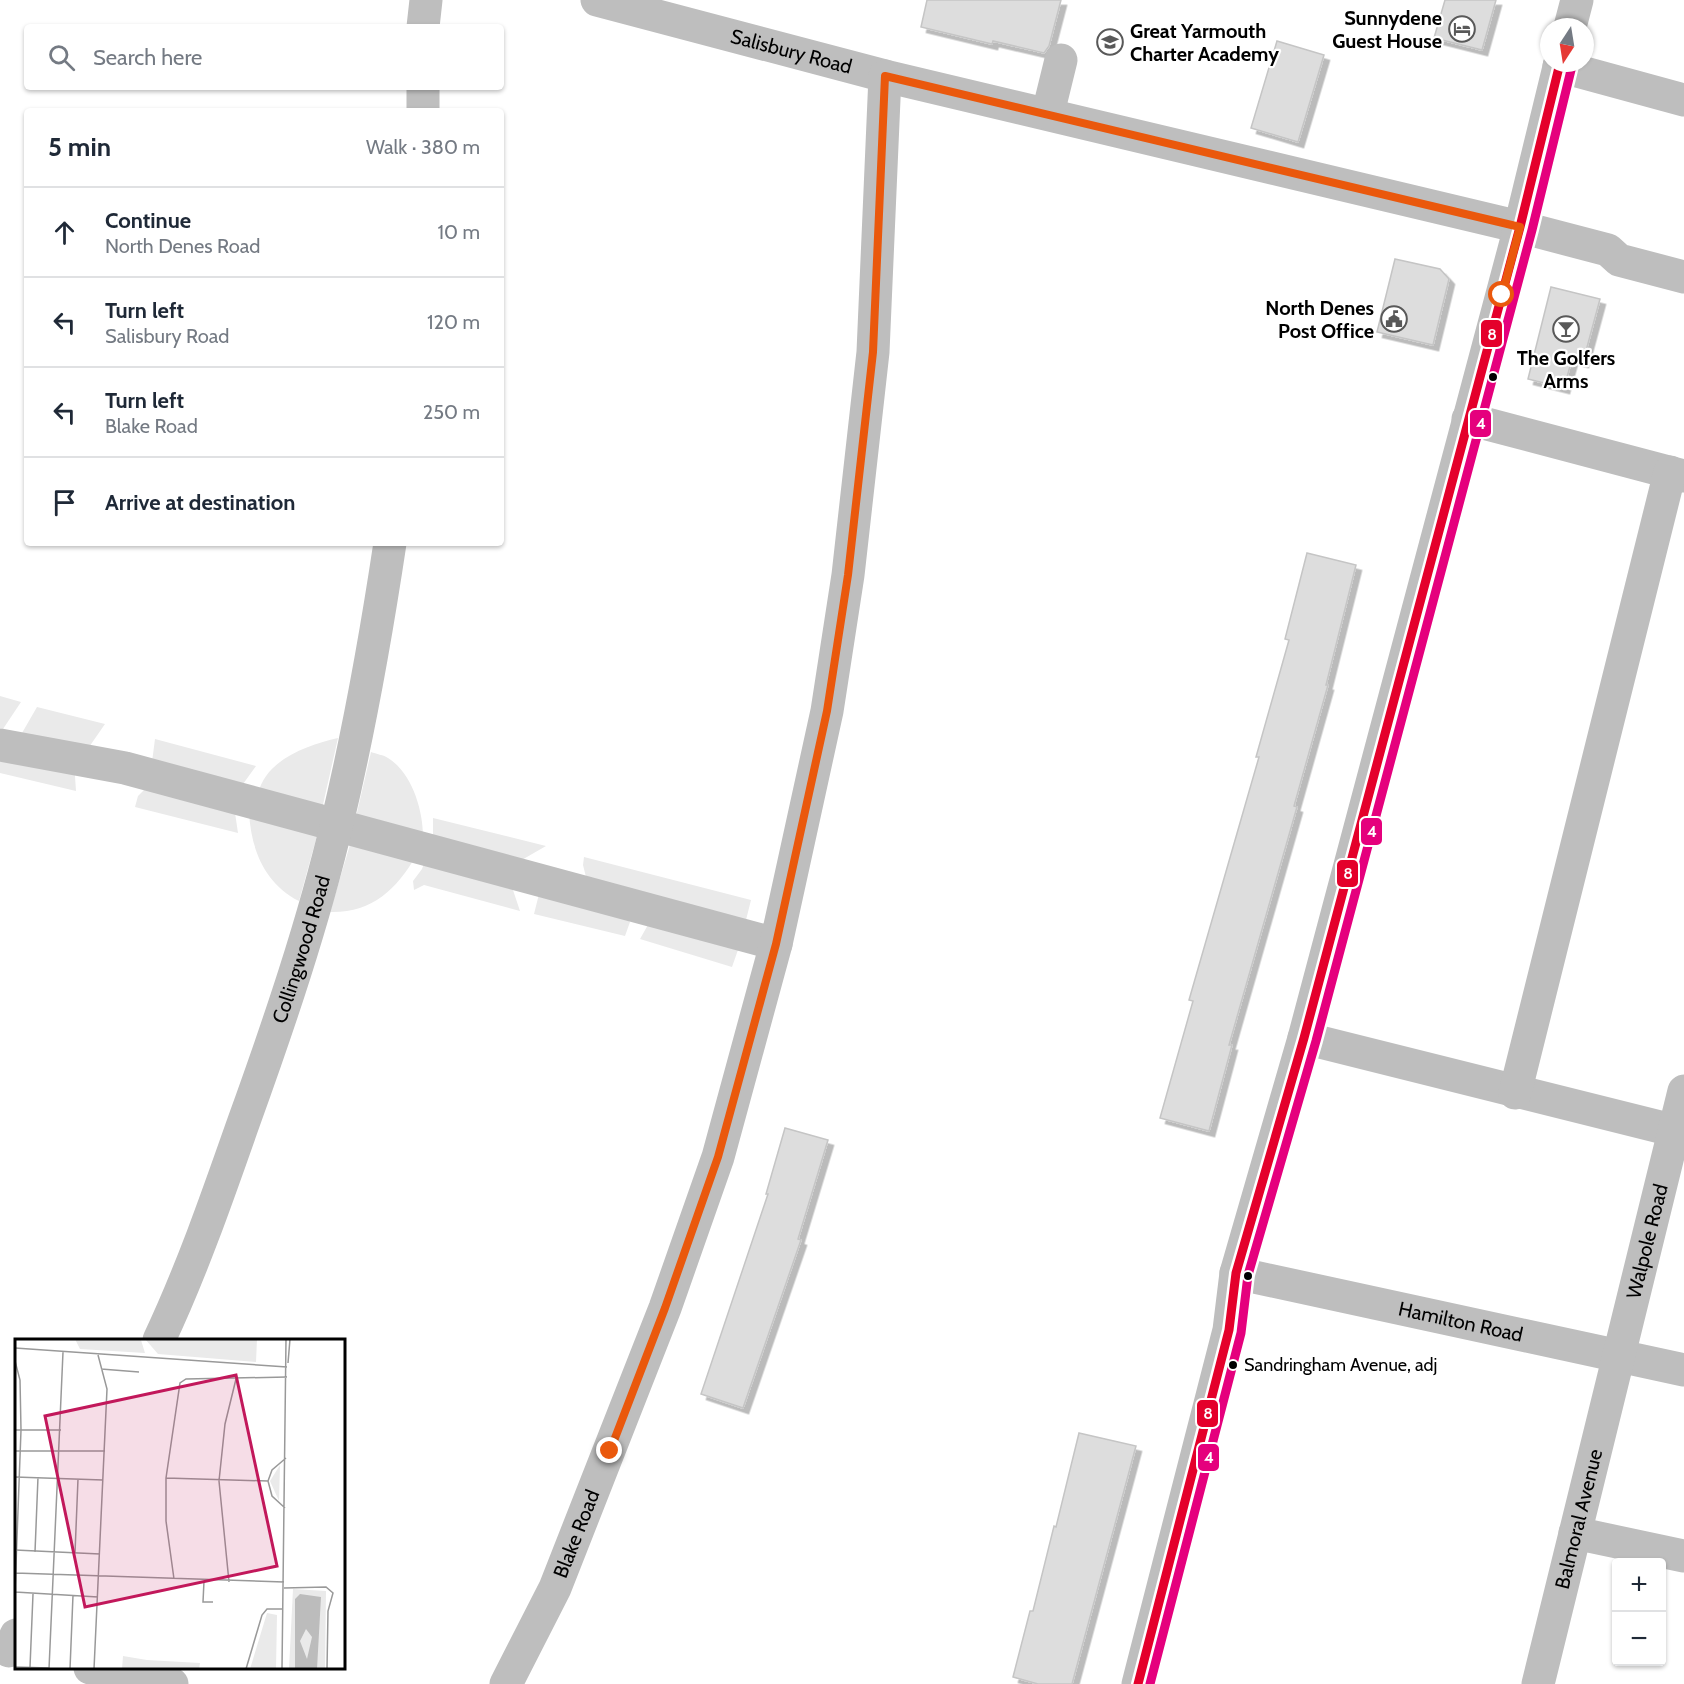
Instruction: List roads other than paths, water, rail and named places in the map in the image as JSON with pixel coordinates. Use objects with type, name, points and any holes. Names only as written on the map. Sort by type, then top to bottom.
[{"type":"street","points":[[423,24],[426,0]]},
{"type":"street","name":"Salisbury Road","points":[[597,0],[637,5],[885,76],[1520,227],[1608,250],[1618,260],[1684,277]]},
{"type":"street","points":[[1572,18],[1577,0]]},
{"type":"street","points":[[1048,113],[1061,60]]},
{"type":"street","points":[[1138,1684],[1229,1329],[1236,1273],[1304,1038],[1520,227],[1557,72]]},
{"type":"street","points":[[1584,72],[1684,100]]},
{"type":"street","name":"Blake Road","points":[[506,1684],[555,1588],[665,1308],[718,1157],[776,944],[827,711],[848,575],[873,352],[885,76]]},
{"type":"street","points":[[423,90],[423,108]]},
{"type":"street","points":[[1468,419],[1677,474],[1515,1093]]},
{"type":"street","name":"Collingwood Road","points":[[160,1339],[185,1282],[268,1053],[337,824],[389,546]]},
{"type":"street","points":[[0,745],[125,768],[776,944]]},
{"type":"street","points":[[1304,1038],[1515,1093],[1679,1132]]},
{"type":"street","name":"Walpole Road","points":[[1619,1355],[1679,1132],[1684,1091]]},
{"type":"street","name":"Hamilton Road","points":[[1236,1273],[1684,1370]]},
{"type":"street","name":"Balmoral Avenue","points":[[1538,1684],[1619,1355]]},
{"type":"street","points":[[1575,1533],[1684,1556]]},
{"type":"street","points":[[95,1669],[172,1684]]},
{"type":"place","name":"Sunnydene Guest House","points":[[1462,29]]},
{"type":"place","name":"Great Yarmouth Charter Academy","points":[[1110,42]]},
{"type":"place","name":"North Denes Post Office","points":[[1394,319]]},
{"type":"place","name":"The Golfers Arms","points":[[1566,329]]},
{"type":"place","name":"Sandringham Avenue, adj","points":[[1233,1365]]}]
